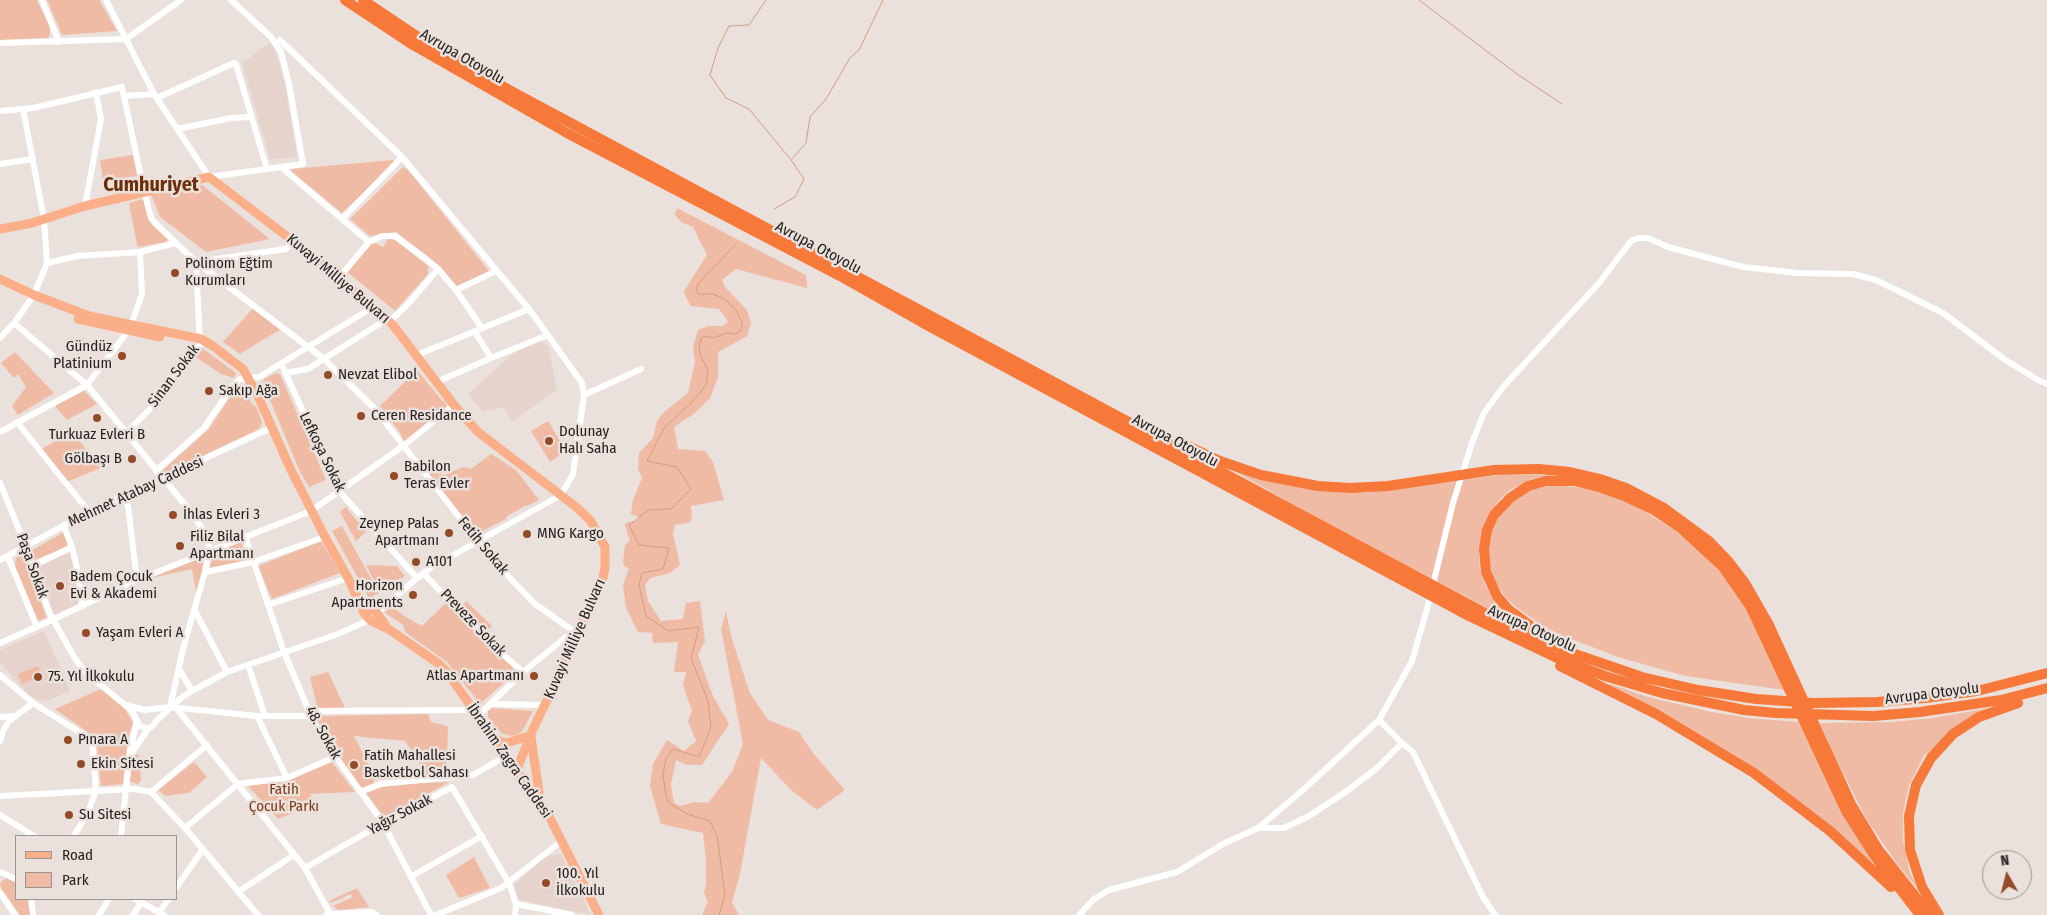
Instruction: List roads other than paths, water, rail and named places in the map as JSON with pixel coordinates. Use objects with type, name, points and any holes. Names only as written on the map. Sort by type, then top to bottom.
[{"type":"highway","name":"Avrupa Otoyolu","points":[[345,0],[413,46],[567,133],[832,272],[923,323],[1496,630],[1555,657],[1605,676],[1662,694],[1744,710],[1804,715],[1896,715],[1972,706],[2047,688]]},
{"type":"highway","name":"Avrupa Otoyolu","points":[[362,0],[412,33],[510,91],[1508,626],[1588,659],[1668,684],[1756,700],[1814,703],[1857,703],[1925,698],[1977,691],[2047,673]]},
{"type":"highway","points":[[1114,414],[1142,424],[1227,464],[1261,475],[1301,484],[1350,488],[1388,486],[1494,470],[1524,468],[1570,472],[1613,483],[1664,508],[1698,531],[1719,551],[1756,601],[1815,736],[1838,796],[1876,858],[1919,915]]},
{"type":"highway","points":[[1668,684],[1611,664],[1549,637],[1524,622],[1502,602],[1497,596],[1486,572],[1484,549],[1487,530],[1494,515],[1510,498],[1528,486],[1546,481],[1574,481],[1624,496],[1667,519],[1701,545],[1728,574],[1750,606],[1783,664]]},
{"type":"highway","points":[[1496,630],[1540,656],[1656,714],[1754,773],[1840,840],[1919,915]]},
{"type":"highway","points":[[1939,915],[1918,876],[1909,844],[1909,816],[1913,794],[1921,775],[1931,758],[1945,741],[1968,722],[1990,712],[2047,693]]},
{"type":"highway","points":[[1815,736],[1866,832],[1930,915]]},
{"type":"main road","points":[[0,229],[15,227],[84,206],[144,191],[208,177]]},
{"type":"main road","name":"Kuvayi Milliye Bulvarı","points":[[208,177],[293,241],[388,320],[454,405],[478,432],[575,506],[590,520],[602,539],[605,547],[605,568],[602,582],[576,633],[545,705],[512,763]]},
{"type":"main road","points":[[0,279],[32,298]]},
{"type":"main road","points":[[0,286],[32,298],[130,328],[201,342]]},
{"type":"main road","name":"İbrahim Zagra Caddesi","points":[[201,342],[213,346],[243,369],[258,394],[311,510],[348,578],[364,613],[373,617],[439,664],[541,804],[562,840],[599,915]]},
{"type":"main road","points":[[494,739],[506,742],[530,734],[541,804]]},
{"type":"street","points":[[42,0],[59,42]]},
{"type":"street","name":"Kuvayi Milliye Bulvarı","points":[[106,0],[155,96],[208,177]]},
{"type":"street","points":[[0,43],[126,39],[181,0]]},
{"type":"street","points":[[208,177],[303,164],[281,52],[270,36],[231,0]]},
{"type":"street","points":[[129,757],[148,729],[192,691],[227,672],[338,634],[373,617],[423,573],[561,496],[573,474],[584,395],[582,383],[529,309],[402,157],[280,40]]},
{"type":"street","points":[[124,96],[155,96],[234,62],[237,65],[240,82],[267,169]]},
{"type":"street","name":"Fetih Sokak","points":[[96,92],[122,87],[151,218],[196,262],[324,359],[374,408],[478,541],[534,603],[576,633]]},
{"type":"street","points":[[0,112],[23,109],[96,92],[101,119],[84,206]]},
{"type":"street","points":[[0,338],[14,323],[32,298],[47,263],[44,219],[23,109]]},
{"type":"street","points":[[177,129],[231,118],[251,117]]},
{"type":"street","points":[[342,219],[402,157]]},
{"type":"street","points":[[0,164],[33,159]]},
{"type":"street","points":[[281,167],[369,242]]},
{"type":"street","points":[[338,279],[369,242],[382,236],[395,236],[438,269],[456,290],[482,328]]},
{"type":"street","points":[[1079,915],[1094,899],[1109,890],[1177,872],[1223,844],[1258,828],[1380,720],[1410,666],[1427,609],[1453,503],[1472,443],[1484,413],[1502,387],[1580,306],[1628,244],[1638,238],[1648,238],[1668,247],[1743,267],[1853,274],[1876,280],[1948,316],[2010,363],[2047,384]]},
{"type":"street","points":[[196,262],[286,249],[293,241]]},
{"type":"street","points":[[47,263],[78,256],[140,252],[175,243]]},
{"type":"street","points":[[0,432],[86,385],[130,328],[142,294],[140,252]]},
{"type":"street","name":"Sinan Sokak","points":[[126,433],[149,410],[201,342],[196,262]]},
{"type":"street","points":[[285,373],[308,369],[388,320],[408,304],[438,269]]},
{"type":"street","points":[[456,290],[496,271]]},
{"type":"street","points":[[156,471],[204,428],[232,387],[240,379],[259,377],[373,307]]},
{"type":"street","points":[[417,355],[529,309]]},
{"type":"street","points":[[14,323],[86,385],[206,533],[209,541],[209,550],[205,572],[179,669],[174,708],[207,745],[305,868],[328,915],[372,912],[376,915]]},
{"type":"street","points":[[475,332],[492,358]]},
{"type":"street","points":[[437,382],[548,335]]},
{"type":"street","name":"Lefkoşa Sokak","points":[[282,364],[339,490],[417,578]]},
{"type":"street","points":[[584,395],[641,369]]},
{"type":"street","points":[[0,643],[137,580],[311,510],[403,446],[454,405]]},
{"type":"street","points":[[17,422],[89,512]]},
{"type":"street","name":"Mehmet Atabay Caddesi","points":[[0,560],[89,512],[273,428]]},
{"type":"street","name":"Paşa Sokak","points":[[0,483],[26,547],[52,620],[80,666],[126,705]]},
{"type":"street","points":[[123,496],[128,506],[137,580]]},
{"type":"street","points":[[64,527],[72,547],[78,572],[82,606]]},
{"type":"street","name":"48. Sokak","points":[[245,536],[284,652],[322,738],[383,824],[431,915]]},
{"type":"street","points":[[205,572],[253,562],[325,537]]},
{"type":"street","points":[[32,566],[72,547]]},
{"type":"street","points":[[8,557],[37,627]]},
{"type":"street","name":"Preveze Sokak","points":[[423,573],[494,647],[523,672]]},
{"type":"street","points":[[268,605],[348,578]]},
{"type":"street","points":[[195,611],[227,672]]},
{"type":"street","points":[[121,835],[129,757],[139,713],[147,710],[174,708],[257,716],[310,713],[476,713],[492,704],[523,672],[566,637],[576,633]]},
{"type":"street","points":[[248,665],[265,716]]},
{"type":"street","points":[[179,669],[192,691]]},
{"type":"street","points":[[0,675],[33,703],[92,740],[96,791],[88,812],[75,835]]},
{"type":"street","points":[[0,741],[4,729],[14,716],[33,703]]},
{"type":"street","points":[[492,704],[545,705]]},
{"type":"street","points":[[126,705],[147,710],[155,715],[156,721]]},
{"type":"street","points":[[126,705],[141,727],[148,729]]},
{"type":"street","points":[[0,717],[14,716]]},
{"type":"street","points":[[257,716],[287,778]]},
{"type":"street","points":[[1380,720],[1402,743],[1414,752],[1483,898],[1495,915]]},
{"type":"street","points":[[1258,828],[1284,828],[1309,816],[1377,768],[1402,743]]},
{"type":"street","points":[[151,792],[207,745]]},
{"type":"street","points":[[185,828],[238,784],[287,778],[335,757]]},
{"type":"street","points":[[360,792],[380,784],[473,775],[512,763]]},
{"type":"street","name":"Yağız Sokak","points":[[305,868],[452,787],[509,883],[516,904]]},
{"type":"street","points":[[0,796],[126,789],[141,789],[151,792],[203,849],[255,914]]},
{"type":"street","points":[[0,814],[32,835]]},
{"type":"street","points":[[412,876],[482,836]]},
{"type":"street","points":[[436,915],[509,883],[562,840]]},
{"type":"street","points":[[178,885],[203,849]]},
{"type":"street","points":[[238,892],[294,855]]},
{"type":"street","points":[[0,872],[15,879]]},
{"type":"street","points":[[0,893],[15,915]]},
{"type":"street","points":[[32,900],[33,915]]},
{"type":"street","points":[[99,915],[108,900]]},
{"type":"street","points":[[133,915],[138,901],[162,914],[168,900]]},
{"type":"street","points":[[514,915],[516,904],[572,915]]},
{"type":"waterway","points":[[766,0],[749,25],[729,26],[718,48],[710,75],[726,98],[749,109],[791,160],[804,179],[795,197],[774,209]]},
{"type":"waterway","points":[[792,159],[806,143],[810,117],[826,99],[850,58],[859,50],[883,0]]},
{"type":"waterway","points":[[1419,0],[1517,74],[1562,104]]},
{"type":"waterway","points":[[719,915],[725,895],[717,835],[710,821],[687,814],[669,803],[663,775],[666,758],[673,749],[699,757],[711,727],[708,701],[691,658],[699,627],[668,631],[646,616],[639,585],[642,573],[663,569],[669,548],[639,545],[629,525],[649,510],[671,509],[691,489],[677,467],[647,461],[664,428],[690,404],[706,385],[708,370],[701,357],[699,348],[701,338],[707,336],[713,338],[727,333],[735,334],[742,327],[742,322],[736,310],[725,299],[713,294],[698,294],[696,290],[698,284],[735,245]]},
{"type":"place","name":"Polinom Eğtim Kurumları","points":[[175,273]]},
{"type":"place","name":"Gündüz Platinium","points":[[122,356]]},
{"type":"place","name":"Nevzat Elibol","points":[[328,375]]},
{"type":"place","name":"Sakıp Ağa","points":[[209,391]]},
{"type":"place","name":"Ceren Residance","points":[[361,416]]},
{"type":"place","name":"Turkuaz Evleri B","points":[[97,418]]},
{"type":"place","name":"Dolunay Halı Saha","points":[[549,441]]},
{"type":"place","name":"Gölbaşı B","points":[[132,459]]},
{"type":"place","name":"Babilon Teras Evler","points":[[394,476]]},
{"type":"place","name":"İhlas Evleri 3","points":[[173,515]]},
{"type":"place","name":"Zeynep Palas Apartmanı","points":[[449,533]]},
{"type":"place","name":"MNG Kargo","points":[[527,534]]},
{"type":"place","name":"Filiz Bilal Apartmanı","points":[[180,546]]},
{"type":"place","name":"A101","points":[[416,562]]},
{"type":"place","name":"Badem Çocuk Evi & Akademi","points":[[60,586]]},
{"type":"place","name":"Horizon Apartments","points":[[413,595]]},
{"type":"place","name":"Yaşam Evleri A","points":[[86,633]]},
{"type":"place","name":"Atlas Apartmanı","points":[[534,676]]},
{"type":"place","name":"75. Yıl İlkokulu","points":[[38,677]]},
{"type":"place","name":"Pınara A","points":[[68,740]]},
{"type":"place","name":"Ekin Sitesi","points":[[81,764]]},
{"type":"place","name":"Fatih Mahallesi Basketbol Sahası","points":[[354,765]]},
{"type":"place","name":"Su Sitesi","points":[[69,815]]},
{"type":"place","name":"100. Yıl İlkokulu","points":[[546,883]]},
{"type":"district","name":"Cumhuriyet","points":[[151,185]]},
{"type":"park label","name":"Fatih Çocuk Parkı","points":[[284,798]]}]
